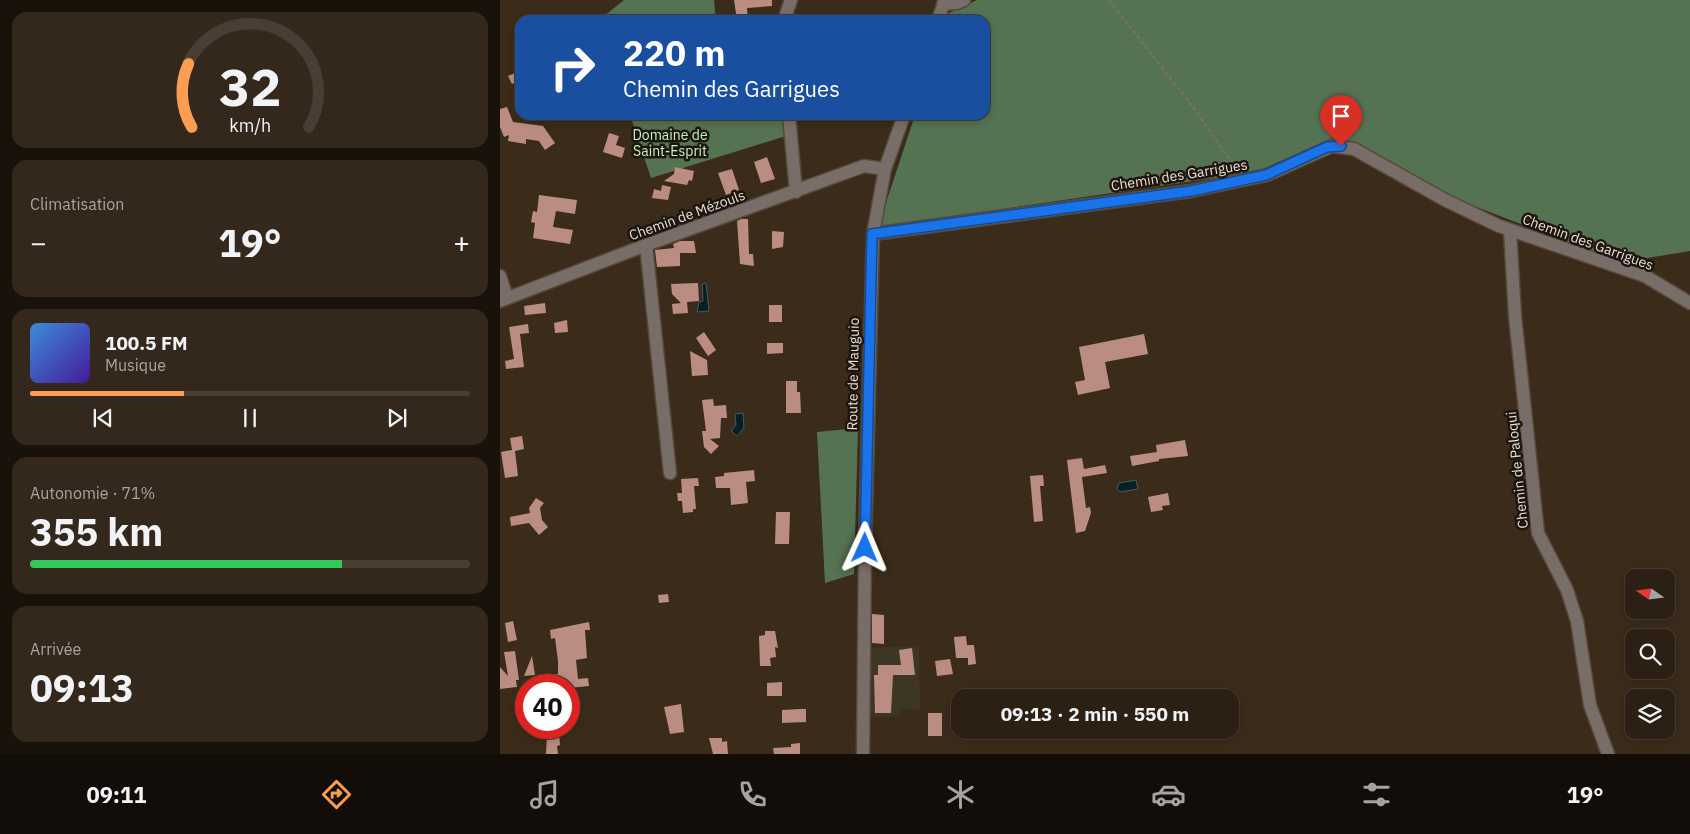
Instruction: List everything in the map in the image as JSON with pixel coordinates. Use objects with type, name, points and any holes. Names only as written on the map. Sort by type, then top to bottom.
[{"type":"street","points":[[786,15],[790,0]]},
{"type":"street","points":[[940,15],[944,2],[957,3],[964,0]]},
{"type":"street","points":[[789,120],[796,192]]},
{"type":"street","name":"Route de Mauguio","points":[[864,754],[865,548],[872,234],[886,169],[902,120]]},
{"type":"street","name":"Chemin des Garrigues","points":[[872,234],[1191,191],[1266,175],[1327,147],[1345,146],[1354,149],[1445,200],[1510,230],[1645,276],[1690,303]]},
{"type":"street","name":"Chemin de Mézouls","points":[[504,300],[646,245],[864,166],[886,169]]},
{"type":"street","name":"Chemin de Paloqui","points":[[1510,230],[1515,316],[1538,533],[1567,590],[1577,621],[1590,705],[1608,754]]},
{"type":"street","points":[[646,245],[670,473]]},
{"type":"street","points":[[500,276],[504,300]]},
{"type":"path","points":[[1109,0],[1232,160],[1242,181]]},
{"type":"shaded area","points":[[919,646],[920,710],[900,709],[900,716],[869,717],[868,648]]},
{"type":"green space","points":[[624,0],[714,0],[716,15],[605,15]]},
{"type":"green space","points":[[977,0],[1690,0],[1690,251],[1629,261],[1612,259],[1461,201],[1337,139],[1326,141],[1256,172],[878,227],[913,120],[990,120],[990,15],[948,15],[949,13]]},
{"type":"green space","name":"Domaine de Saint-Esprit","points":[[632,120],[785,120],[786,136],[651,178]]},
{"type":"green space","points":[[858,428],[854,574],[825,583],[817,432]]},
{"type":"water","points":[[706,283],[709,311],[697,312],[699,302],[703,301],[702,284]]},
{"type":"water","points":[[743,413],[744,428],[737,436],[731,431],[736,425],[735,414]]},
{"type":"water","points":[[1136,480],[1138,489],[1120,492],[1117,489],[1119,483]]},
{"type":"building","points":[[734,0],[772,0],[772,6],[747,8],[748,15],[736,15]]},
{"type":"building","points":[[515,73],[515,83],[512,84],[508,76]]},
{"type":"building","points":[[507,107],[513,122],[543,126],[555,143],[545,150],[539,141],[526,139],[526,144],[508,141],[509,135],[504,137],[500,127],[500,109]]},
{"type":"building","points":[[609,133],[619,136],[616,145],[625,148],[622,158],[603,152]]},
{"type":"building","points":[[767,157],[775,179],[761,183],[754,162]]},
{"type":"building","points":[[675,167],[694,171],[692,181],[689,180],[687,185],[664,181],[674,174]]},
{"type":"building","points":[[732,169],[739,190],[726,195],[718,173]]},
{"type":"building","points":[[662,185],[671,187],[668,200],[652,198],[654,189],[661,191]]},
{"type":"building","points":[[539,195],[577,200],[575,214],[556,211],[553,227],[573,230],[570,244],[533,238],[535,223],[531,222],[533,211],[537,212]]},
{"type":"building","points":[[748,219],[749,254],[753,254],[754,266],[740,264],[737,221]]},
{"type":"building","points":[[772,231],[784,232],[783,247],[772,249]]},
{"type":"building","points":[[680,241],[694,241],[696,253],[680,253],[680,266],[657,267],[655,250],[674,248],[673,244]]},
{"type":"building","points":[[698,283],[699,301],[687,302],[688,313],[673,314],[672,304],[681,303],[672,294],[671,284]]},
{"type":"building","points":[[545,303],[546,313],[525,315],[524,306]]},
{"type":"building","points":[[769,305],[782,305],[782,322],[769,322]]},
{"type":"building","points":[[567,320],[568,332],[555,333],[554,323]]},
{"type":"building","points":[[528,324],[529,333],[520,334],[524,367],[506,369],[505,361],[514,359],[509,327]]},
{"type":"building","points":[[704,332],[716,350],[708,356],[696,338]]},
{"type":"building","points":[[1144,334],[1148,354],[1105,362],[1110,388],[1078,395],[1075,382],[1085,380],[1079,347]]},
{"type":"building","points":[[767,343],[783,343],[783,353],[767,354]]},
{"type":"building","points":[[690,351],[707,360],[708,375],[692,376]]},
{"type":"building","points":[[786,381],[797,381],[797,392],[800,392],[801,413],[786,413]]},
{"type":"building","points":[[713,399],[714,406],[726,405],[727,418],[721,418],[720,438],[710,439],[719,446],[711,454],[704,447],[702,431],[706,431],[702,400]]},
{"type":"building","points":[[522,436],[524,449],[515,451],[518,476],[505,478],[501,452],[512,450],[510,438]]},
{"type":"building","points":[[1185,440],[1188,456],[1159,459],[1159,461],[1132,466],[1130,456],[1157,452],[1156,445]]},
{"type":"building","points":[[1082,458],[1084,469],[1105,465],[1107,473],[1082,477],[1086,508],[1090,507],[1091,513],[1085,531],[1076,533],[1067,460]]},
{"type":"building","points":[[754,470],[755,481],[746,482],[748,503],[731,505],[730,488],[716,488],[715,477],[724,476],[724,473]]},
{"type":"building","points":[[1043,475],[1044,486],[1040,486],[1043,521],[1034,522],[1030,476]]},
{"type":"building","points":[[698,478],[699,486],[694,486],[696,509],[693,509],[693,512],[683,513],[682,501],[678,501],[677,493],[682,493],[681,479]]},
{"type":"building","points":[[1168,493],[1170,505],[1162,506],[1163,510],[1151,512],[1148,497]]},
{"type":"building","points":[[536,498],[544,503],[540,508],[542,520],[548,527],[539,535],[529,523],[511,526],[510,517],[530,513],[529,508]]},
{"type":"building","points":[[776,512],[790,512],[789,544],[775,544]]},
{"type":"building","points":[[668,594],[669,602],[659,603],[658,595]]},
{"type":"building","points":[[872,614],[884,615],[884,644],[872,643]]},
{"type":"building","points":[[513,621],[517,640],[508,642],[505,623]]},
{"type":"building","points":[[589,622],[590,630],[585,630],[587,658],[576,660],[577,674],[558,674],[555,638],[551,639],[550,630]]},
{"type":"building","points":[[765,631],[775,631],[778,648],[775,647],[776,657],[770,658],[771,666],[760,666],[759,636],[765,635]]},
{"type":"building","points":[[966,636],[967,645],[974,645],[976,664],[968,665],[968,658],[956,658],[954,637]]},
{"type":"building","points":[[912,648],[915,675],[893,675],[891,713],[875,713],[874,675],[878,675],[878,665],[901,665],[899,650]]},
{"type":"building","points":[[515,651],[518,674],[515,674],[515,687],[500,689],[500,667],[508,676],[504,652]]},
{"type":"building","points":[[532,656],[535,674],[525,674]]},
{"type":"building","points":[[950,659],[953,674],[937,676],[935,661]]},
{"type":"building","points":[[588,678],[589,686],[580,687],[580,679]]},
{"type":"building","points":[[782,682],[782,696],[767,696],[767,683]]},
{"type":"building","points":[[681,704],[684,732],[670,734],[664,707]]},
{"type":"building","points":[[806,709],[806,722],[782,723],[782,710]]},
{"type":"building","points":[[928,713],[942,713],[942,736],[928,736]]},
{"type":"building","points":[[709,738],[722,738],[722,742],[727,741],[728,754],[713,754]]},
{"type":"building","points":[[547,739],[560,739],[560,745],[557,746],[558,754],[546,754]]},
{"type":"building","points":[[800,743],[800,754],[774,754],[773,748],[791,747],[791,744]]},
{"type":"route","points":[[865,548],[872,234],[928,228],[1191,191],[1266,175],[1321,149],[1341,146]]}]
